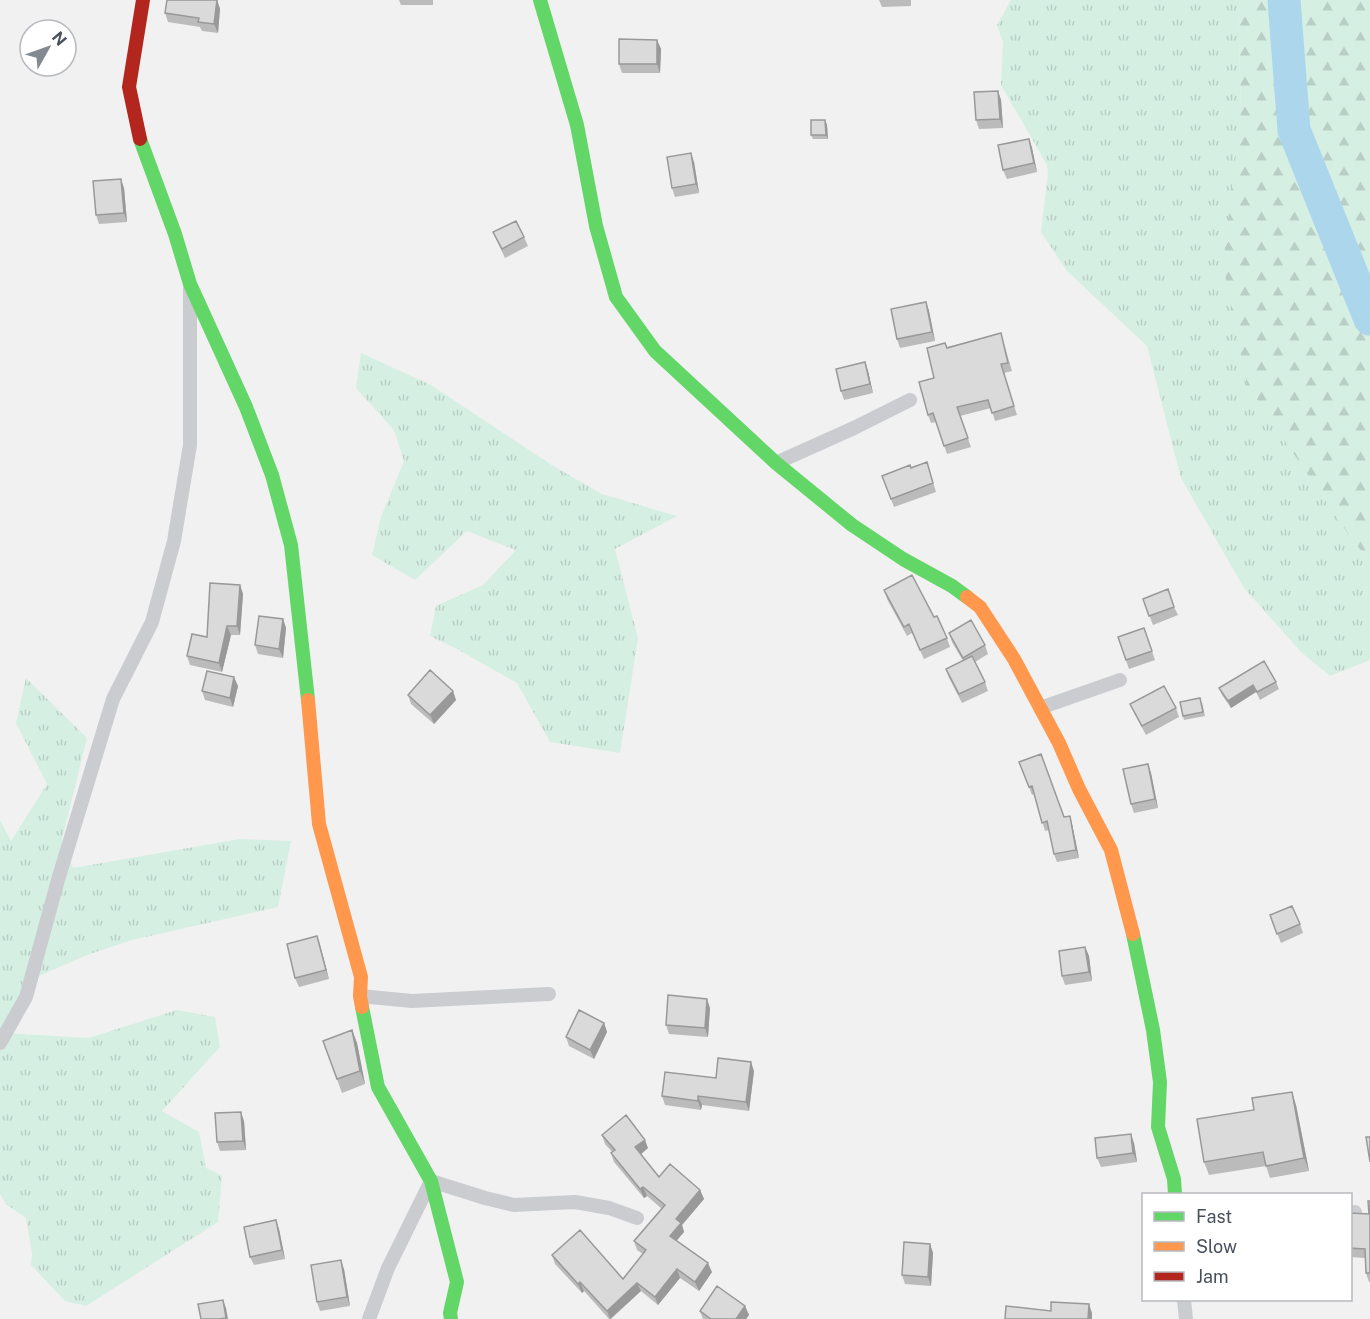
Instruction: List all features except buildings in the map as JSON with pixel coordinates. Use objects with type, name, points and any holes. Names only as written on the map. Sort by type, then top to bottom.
[{"type":"street","points":[[143,0],[129,87],[141,143],[175,234],[190,284],[254,426],[272,475],[291,545],[305,665],[319,824],[361,977],[360,996],[378,1087],[431,1181],[457,1282],[450,1313],[451,1319]]},
{"type":"street","points":[[540,0],[577,125],[596,226],[616,297],[655,351],[776,463],[852,525],[903,559],[952,586],[980,607],[1014,659],[1059,743],[1078,789],[1111,850],[1130,922],[1150,1010],[1160,1082],[1158,1127],[1174,1179],[1175,1193]]},
{"type":"street","points":[[0,1043],[26,997],[58,880],[113,699],[152,622],[174,541],[190,445],[190,284]]},
{"type":"street","points":[[776,463],[854,429],[910,400]]},
{"type":"street","points":[[1040,708],[1120,680]]},
{"type":"street","points":[[360,996],[412,1001],[549,994]]},
{"type":"street","points":[[431,1181],[514,1205],[575,1202],[609,1208],[637,1218]]},
{"type":"street","points":[[369,1319],[388,1268],[431,1181]]},
{"type":"street","points":[[1184,1301],[1186,1319]]},
{"type":"green space","points":[[1011,0],[1238,0],[1241,111],[1353,541],[1370,561],[1370,660],[1330,676],[1302,653],[1244,588],[1181,478],[1147,346],[1067,271],[1041,232],[1047,165],[1001,85],[1003,42],[997,25]]},
{"type":"green space","points":[[1238,0],[1370,0],[1370,561],[1353,541],[1247,385],[1223,265],[1241,111]]},
{"type":"green space","points":[[361,353],[431,385],[550,464],[602,494],[677,516],[615,549],[638,638],[620,753],[550,742],[517,683],[430,636],[436,606],[483,585],[516,550],[467,531],[415,580],[372,555],[381,517],[404,461],[394,430],[356,388]]},
{"type":"green space","points":[[26,678],[87,738],[62,839],[73,868],[240,839],[291,841],[278,907],[132,940],[87,955],[32,979],[5,1033],[89,1038],[177,1010],[215,1017],[220,1047],[162,1111],[199,1132],[206,1168],[222,1176],[218,1222],[86,1306],[65,1301],[31,1265],[32,1253],[26,1218],[6,1204],[0,1194],[0,820],[11,841],[47,784],[16,723]]},
{"type":"waterway","points":[[1284,0],[1294,130],[1370,319]]},
{"type":"traffic: fast","points":[[540,0],[577,125],[596,226],[616,297],[655,351],[776,463],[852,525],[967,597]]},
{"type":"traffic: fast","points":[[140,139],[175,234],[190,284],[246,407],[272,475],[291,545],[308,700]]},
{"type":"traffic: fast","points":[[1133,934],[1153,1030],[1160,1082],[1158,1127],[1174,1179],[1175,1193]]},
{"type":"traffic: fast","points":[[362,1007],[378,1087],[431,1181],[457,1282],[450,1313],[451,1319]]},
{"type":"traffic: slow","points":[[967,597],[980,607],[1014,659],[1059,743],[1079,789],[1111,850],[1133,934]]},
{"type":"traffic: slow","points":[[308,700],[319,824],[361,977],[362,1007]]},
{"type":"traffic: jam","points":[[140,139],[129,87],[143,0]]}]
